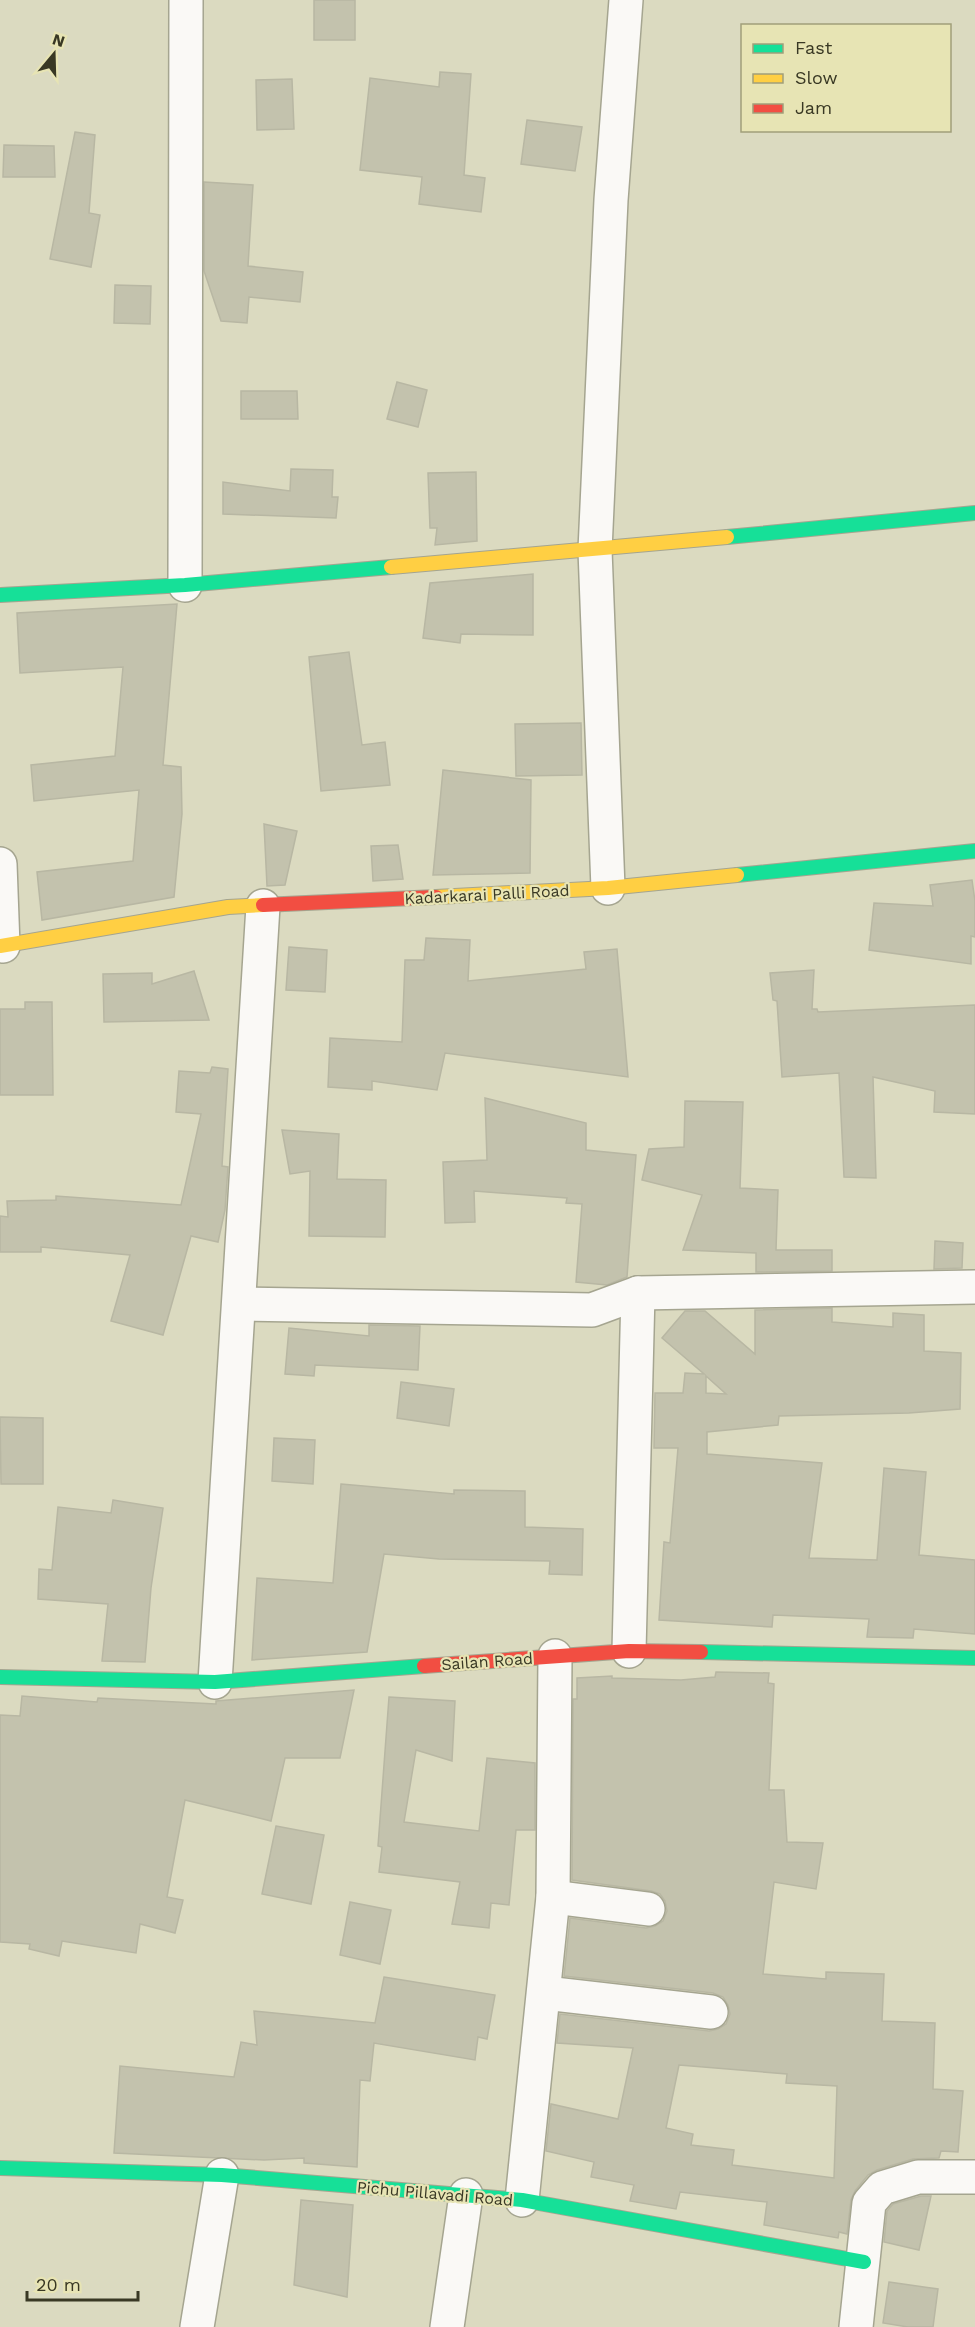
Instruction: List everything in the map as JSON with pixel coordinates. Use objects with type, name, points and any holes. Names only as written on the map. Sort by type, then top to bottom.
[{"type":"street","points":[[185,585],[186,0]]},
{"type":"street","points":[[608,888],[595,550],[611,200],[627,0]]},
{"type":"street","points":[[0,595],[185,585],[595,550],[975,513]]},
{"type":"street","name":"Kadarkarai Palli Road","points":[[1,946],[228,907],[608,888],[975,851]]},
{"type":"street","points":[[0,864],[1,946]]},
{"type":"street","points":[[215,1682],[263,906]]},
{"type":"street","points":[[240,1305],[592,1310],[638,1293],[975,1287]]},
{"type":"street","points":[[629,1651],[638,1293]]},
{"type":"street","name":"Sailan Road","points":[[0,1677],[215,1682],[629,1651],[975,1658]]},
{"type":"street","points":[[522,2200],[553,1898],[555,1656]]},
{"type":"street","points":[[553,1898],[648,1909]]},
{"type":"street","points":[[544,1994],[711,2012]]},
{"type":"street","name":"Pichu Pillavadi Road","points":[[0,2168],[222,2175],[522,2200],[864,2262]]},
{"type":"street","points":[[197,2327],[222,2175]]},
{"type":"street","points":[[856,2327],[869,2203],[882,2188],[918,2177],[975,2177]]},
{"type":"street","points":[[447,2327],[466,2195]]},
{"type":"building","points":[[314,0],[355,0],[355,40],[314,40]]},
{"type":"building","points":[[440,72],[471,74],[464,175],[485,178],[481,212],[419,204],[422,177],[360,170],[370,78],[439,87]]},
{"type":"building","points":[[292,79],[294,129],[257,130],[256,80]]},
{"type":"building","points":[[527,120],[582,127],[575,171],[521,164]]},
{"type":"building","points":[[75,132],[95,135],[89,213],[100,215],[91,267],[50,259]]},
{"type":"building","points":[[4,145],[54,146],[55,177],[3,177]]},
{"type":"building","points":[[204,182],[253,185],[248,266],[303,272],[300,302],[249,297],[247,323],[221,321],[204,271]]},
{"type":"building","points":[[115,285],[151,286],[150,324],[114,323]]},
{"type":"building","points":[[397,382],[427,390],[418,427],[387,419]]},
{"type":"building","points":[[241,391],[297,391],[298,419],[241,419]]},
{"type":"building","points":[[291,469],[333,470],[332,497],[338,497],[336,518],[223,514],[223,482],[290,491]]},
{"type":"building","points":[[476,472],[477,541],[435,545],[437,528],[430,528],[428,473]]},
{"type":"building","points":[[533,574],[533,635],[461,634],[460,643],[423,638],[430,583]]},
{"type":"building","points":[[177,604],[163,765],[181,767],[182,814],[174,897],[42,920],[37,872],[133,861],[139,790],[34,801],[31,765],[115,756],[123,667],[20,673],[17,613]]},
{"type":"building","points":[[349,652],[362,745],[385,742],[390,785],[321,791],[309,657]]},
{"type":"building","points":[[581,723],[582,775],[516,776],[515,724]]},
{"type":"building","points":[[443,770],[531,780],[530,873],[433,875]]},
{"type":"building","points":[[264,824],[297,831],[285,885],[267,886]]},
{"type":"building","points":[[398,845],[403,879],[373,881],[371,846]]},
{"type":"building","points":[[972,880],[975,901],[975,937],[971,936],[971,964],[869,950],[874,903],[933,906],[930,885]]},
{"type":"building","points":[[426,938],[470,940],[468,981],[586,969],[584,952],[617,949],[628,1077],[445,1053],[437,1090],[372,1081],[372,1090],[328,1087],[330,1038],[402,1042],[405,960],[424,960]]},
{"type":"building","points":[[289,947],[327,950],[325,992],[286,990]]},
{"type":"building","points":[[814,970],[812,1009],[817,1009],[818,1012],[975,1005],[975,1114],[934,1112],[935,1091],[873,1077],[876,1178],[844,1177],[839,1073],[782,1077],[777,1001],[773,1000],[770,973]]},
{"type":"building","points":[[194,971],[209,1020],[104,1022],[103,974],[152,973],[152,984]]},
{"type":"building","points":[[25,1002],[52,1002],[53,1095],[0,1095],[0,1009],[25,1009]]},
{"type":"building","points":[[212,1067],[228,1069],[222,1166],[228,1167],[225,1210],[218,1242],[191,1236],[163,1335],[111,1321],[130,1255],[41,1247],[41,1252],[0,1252],[0,1216],[8,1217],[7,1201],[56,1200],[56,1196],[181,1205],[201,1114],[176,1112],[179,1071],[210,1073]]},
{"type":"building","points":[[485,1098],[586,1123],[586,1150],[636,1155],[627,1277],[607,1285],[576,1282],[582,1204],[566,1203],[567,1198],[474,1191],[475,1222],[445,1223],[443,1162],[487,1160]]},
{"type":"building","points":[[685,1101],[743,1102],[740,1188],[778,1190],[776,1250],[832,1250],[832,1271],[756,1272],[756,1253],[683,1250],[702,1195],[642,1180],[649,1149],[684,1147]]},
{"type":"building","points":[[282,1130],[339,1134],[337,1179],[386,1180],[385,1237],[309,1236],[310,1171],[290,1174]]},
{"type":"building","points":[[935,1241],[963,1243],[962,1268],[934,1269]]},
{"type":"building","points":[[832,1308],[832,1322],[893,1327],[893,1313],[924,1315],[924,1351],[961,1353],[960,1409],[909,1413],[779,1416],[778,1425],[707,1432],[707,1454],[822,1463],[809,1558],[877,1560],[884,1468],[926,1472],[919,1555],[975,1560],[975,1634],[914,1629],[913,1638],[867,1637],[869,1619],[773,1615],[772,1627],[659,1620],[664,1542],[670,1543],[678,1448],[654,1448],[655,1393],[683,1393],[685,1373],[704,1374],[662,1338],[685,1311],[705,1311],[755,1354],[755,1310]],"holes":[[[706,1376],[726,1394],[706,1393]]]},
{"type":"building","points":[[369,1325],[420,1326],[418,1370],[315,1365],[314,1376],[285,1374],[289,1328],[369,1336]]},
{"type":"building","points":[[401,1382],[454,1389],[449,1426],[397,1418]]},
{"type":"building","points":[[0,1417],[43,1418],[43,1484],[1,1484]]},
{"type":"building","points":[[274,1438],[315,1440],[313,1484],[272,1481]]},
{"type":"building","points":[[341,1484],[454,1494],[454,1490],[525,1491],[525,1527],[583,1529],[582,1575],[549,1574],[550,1561],[439,1559],[384,1554],[367,1652],[252,1660],[257,1578],[333,1583]]},
{"type":"building","points":[[113,1500],[163,1508],[151,1588],[145,1662],[102,1661],[108,1604],[38,1599],[39,1569],[52,1570],[58,1507],[111,1513]]},
{"type":"building","points":[[716,1672],[769,1673],[768,1683],[774,1684],[769,1790],[784,1790],[787,1842],[823,1843],[816,1889],[774,1882],[763,1974],[826,1979],[826,1972],[884,1974],[882,2021],[935,2023],[933,2089],[963,2091],[958,2152],[941,2151],[939,2158],[913,2159],[868,2175],[851,2200],[847,2234],[839,2232],[838,2238],[764,2225],[767,2202],[680,2192],[676,2209],[630,2201],[634,2185],[591,2177],[594,2162],[546,2151],[551,2104],[618,2119],[633,2048],[557,2043],[560,2014],[709,2031],[726,2024],[730,2014],[723,1997],[713,1993],[564,1976],[570,1918],[646,1928],[663,1921],[667,1911],[665,1901],[660,1894],[651,1891],[572,1880],[573,1699],[577,1699],[577,1678],[612,1676],[612,1678],[681,1680],[715,1677]],"holes":[[[679,2065],[787,2074],[786,2083],[837,2086],[834,2178],[732,2165],[734,2150],[691,2145],[693,2134],[666,2128]]]},
{"type":"building","points":[[354,1690],[340,1758],[285,1758],[271,1821],[185,1800],[167,1897],[183,1900],[175,1933],[140,1924],[136,1953],[62,1941],[59,1956],[29,1949],[30,1944],[0,1942],[0,1715],[20,1716],[22,1696],[97,1702],[98,1698],[216,1704],[216,1701]]},
{"type":"building","points":[[389,1697],[455,1701],[452,1761],[416,1750],[404,1822],[479,1831],[487,1758],[535,1763],[535,1830],[516,1830],[509,1905],[491,1903],[489,1928],[452,1924],[460,1882],[379,1872],[382,1847],[378,1846]]},
{"type":"building","points":[[276,1826],[324,1835],[311,1904],[262,1894]]},
{"type":"building","points":[[350,1902],[391,1910],[380,1964],[340,1955]]},
{"type":"building","points":[[384,1977],[495,1995],[487,2039],[478,2037],[475,2060],[374,2043],[370,2081],[360,2080],[357,2167],[304,2163],[304,2158],[264,2160],[114,2153],[120,2066],[234,2077],[241,2042],[257,2045],[254,2011],[375,2023]]},
{"type":"building","points":[[921,2196],[931,2196],[919,2250],[884,2242],[887,2211],[893,2204]]},
{"type":"building","points":[[301,2200],[353,2205],[347,2297],[294,2285]]},
{"type":"building","points":[[889,2282],[938,2289],[933,2327],[908,2327],[883,2323]]},
{"type":"traffic: fast","points":[[727,537],[975,513]]},
{"type":"traffic: fast","points":[[0,595],[185,585],[391,567]]},
{"type":"traffic: fast","points":[[737,875],[975,851]]},
{"type":"traffic: fast","points":[[701,1652],[975,1658]]},
{"type":"traffic: fast","points":[[0,1677],[215,1682],[424,1666]]},
{"type":"traffic: fast","points":[[0,2168],[222,2175],[522,2200],[864,2262]]},
{"type":"traffic: slow","points":[[391,567],[727,537]]},
{"type":"traffic: slow","points":[[436,897],[608,888],[737,875]]},
{"type":"traffic: slow","points":[[0,946],[228,907],[263,905]]},
{"type":"traffic: jam","points":[[263,905],[436,897]]},
{"type":"traffic: jam","points":[[424,1666],[629,1651],[701,1652]]}]
